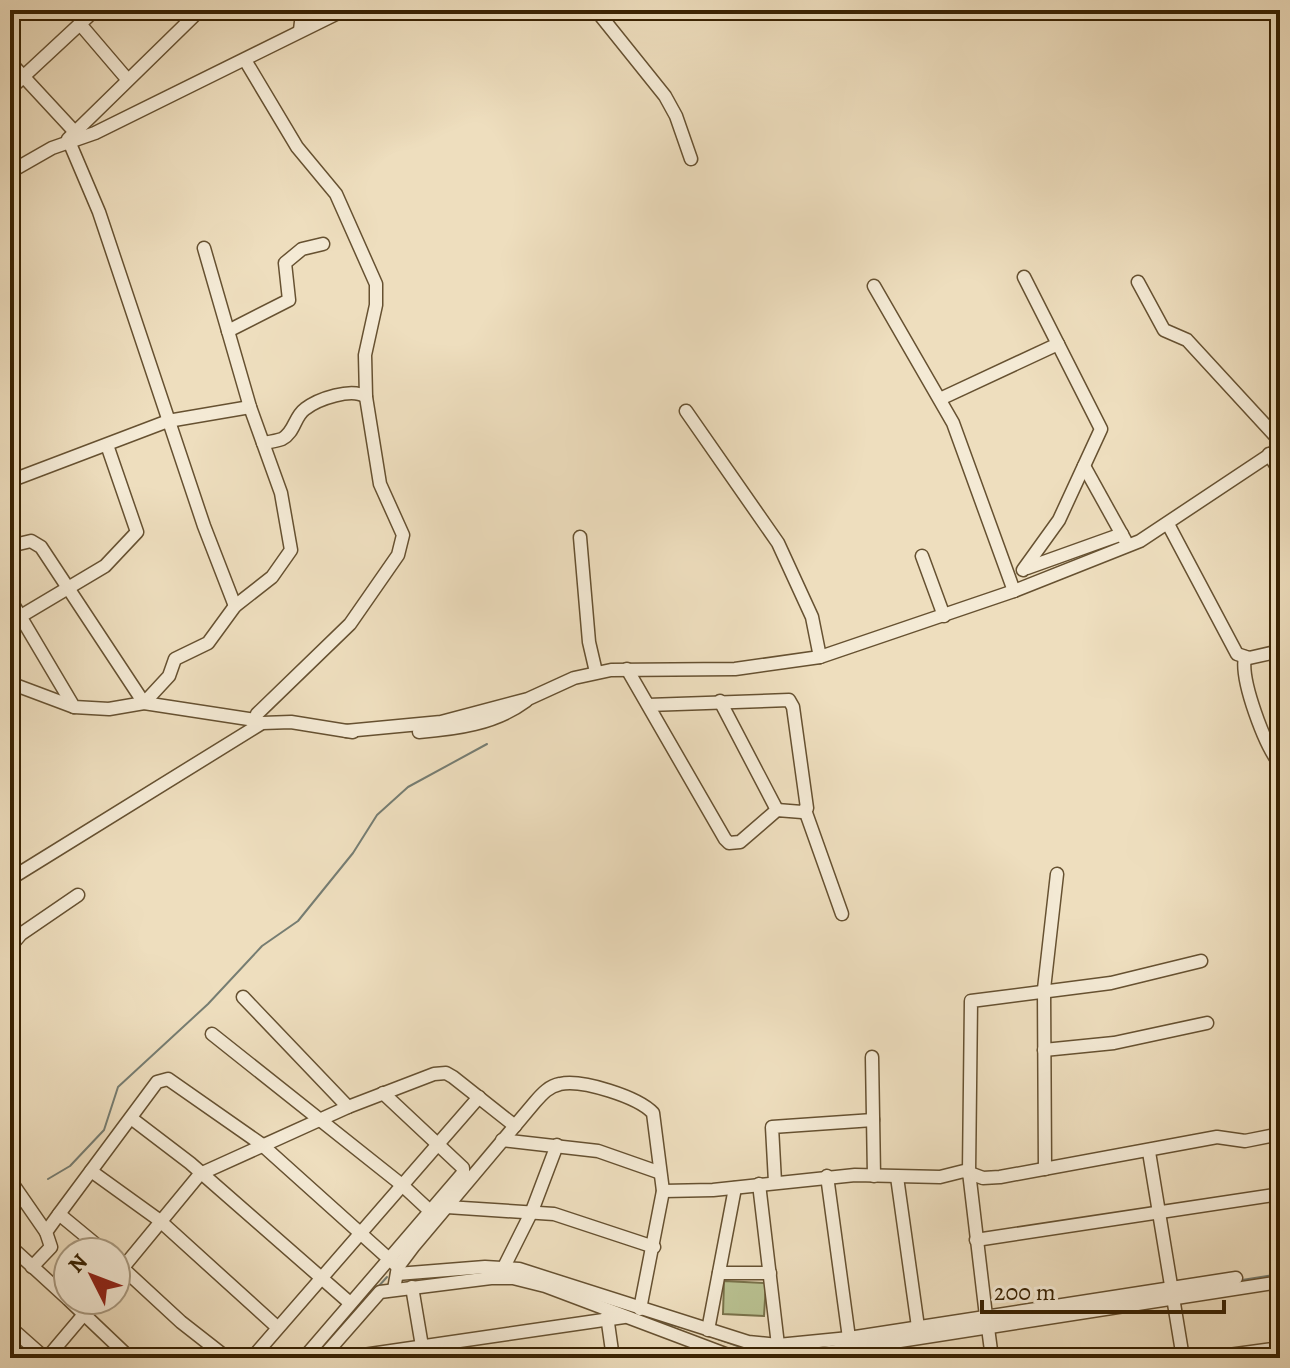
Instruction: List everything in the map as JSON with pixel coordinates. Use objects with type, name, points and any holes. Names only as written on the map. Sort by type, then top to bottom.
[{"type":"street","points":[[10,89],[95,10]]},
{"type":"street","points":[[71,136],[95,133],[344,10]]},
{"type":"street","points":[[596,10],[665,96],[676,116],[691,159]]},
{"type":"street","points":[[10,172],[71,136],[196,11]]},
{"type":"street","points":[[300,30],[309,12]]},
{"type":"street","points":[[80,24],[127,79]]},
{"type":"street","points":[[10,879],[258,721],[350,624],[402,548],[403,535],[380,484],[366,397],[365,355],[376,305],[376,284],[336,194],[297,147],[245,60]]},
{"type":"street","points":[[10,62],[71,136],[235,606]]},
{"type":"street","points":[[228,331],[289,300],[285,263],[302,249],[323,244]]},
{"type":"street","points":[[144,703],[168,678],[175,659],[208,643],[235,606],[272,577],[291,550],[281,493],[250,407],[204,248]]},
{"type":"street","points":[[1023,570],[1059,520],[1101,429],[1024,277]]},
{"type":"street","points":[[1138,282],[1164,330],[1187,340],[1280,441]]},
{"type":"street","points":[[874,286],[940,399],[970,466],[1014,591]]},
{"type":"street","points":[[940,399],[1058,344]]},
{"type":"street","points":[[263,443],[280,439],[291,431],[306,408],[318,402],[348,393],[366,397]]},
{"type":"street","points":[[10,481],[168,421],[250,407]]},
{"type":"street","points":[[686,411],[778,543],[812,617],[820,657]]},
{"type":"street","points":[[21,616],[105,566],[137,532],[107,445]]},
{"type":"street","points":[[1009,575],[1168,524],[1275,451],[1280,472]]},
{"type":"street","points":[[1084,466],[1125,540]]},
{"type":"street","points":[[1168,524],[1190,560],[1232,647],[1245,657],[1280,651]]},
{"type":"street","points":[[580,537],[589,642],[596,672]]},
{"type":"street","points":[[10,683],[74,707],[109,709],[144,703],[346,731],[441,722],[528,699],[596,672],[735,669],[820,657],[1014,591],[1125,540]]},
{"type":"street","points":[[10,546],[37,543],[71,589],[144,703]]},
{"type":"street","points":[[922,556],[944,616]]},
{"type":"street","points":[[10,601],[74,707]]},
{"type":"street","points":[[1245,657],[1244,671],[1266,740],[1280,764]]},
{"type":"street","points":[[627,669],[729,843],[740,842],[777,810],[805,810]]},
{"type":"street","points":[[648,705],[783,698],[791,702],[808,805],[805,810],[842,914]]},
{"type":"street","points":[[720,701],[777,810]]},
{"type":"street","points":[[1045,1169],[1044,989],[1057,874]]},
{"type":"street","points":[[10,947],[21,934],[78,895]]},
{"type":"street","points":[[992,1358],[969,1172],[971,1001],[1044,989],[1111,983],[1201,961]]},
{"type":"street","points":[[243,997],[348,1107]]},
{"type":"street","points":[[1044,1050],[1114,1043],[1207,1023]]},
{"type":"street","points":[[212,1034],[402,1185],[430,1211]]},
{"type":"street","points":[[872,1057],[874,1176]]},
{"type":"street","points":[[132,1252],[200,1174],[261,1144],[383,1093],[446,1073],[515,1126]]},
{"type":"street","points":[[46,1232],[157,1082],[168,1079],[261,1144],[396,1267],[504,1267],[543,1275],[634,1311],[736,1358]]},
{"type":"street","points":[[304,1358],[350,1303],[396,1267],[548,1089],[561,1083],[599,1088],[644,1105],[653,1113],[658,1172],[663,1191],[654,1247],[634,1311]]},
{"type":"street","points":[[383,1093],[463,1168],[463,1173],[430,1211],[396,1267],[394,1289]]},
{"type":"street","points":[[252,1358],[479,1097]]},
{"type":"street","points":[[131,1118],[350,1303]]},
{"type":"street","points":[[775,1182],[772,1127],[873,1120]]},
{"type":"street","points":[[663,1191],[735,1188],[827,1176],[940,1177],[969,1172],[983,1178],[1149,1152],[1225,1136],[1245,1141],[1280,1134]]},
{"type":"street","points":[[502,1140],[598,1151],[658,1172]]},
{"type":"street","points":[[504,1267],[532,1211],[557,1145]]},
{"type":"street","points":[[1149,1152],[1183,1358]]},
{"type":"street","points":[[91,1171],[159,1220],[277,1327]]},
{"type":"street","points":[[827,1176],[849,1338]]},
{"type":"street","points":[[897,1177],[918,1327]]},
{"type":"street","points":[[10,1180],[46,1232],[51,1247],[32,1267]]},
{"type":"street","points":[[759,1184],[778,1345]]},
{"type":"street","points":[[708,1330],[735,1188]]},
{"type":"street","points":[[976,1240],[1160,1215],[1280,1194]]},
{"type":"street","points":[[447,1207],[532,1211],[585,1222],[654,1247]]},
{"type":"street","points":[[59,1214],[86,1236]]},
{"type":"street","points":[[10,1246],[52,1284]]},
{"type":"street","points":[[719,1273],[770,1273]]},
{"type":"street","points":[[324,1358],[373,1297],[394,1289],[513,1278],[545,1286],[607,1315]]},
{"type":"street","points":[[1172,1293],[1236,1278]]},
{"type":"street","points":[[132,1280],[227,1358]]},
{"type":"street","points":[[795,1344],[794,1358],[987,1322],[1172,1293],[1280,1282]]},
{"type":"street","points":[[412,1287],[423,1352]]},
{"type":"street","points":[[343,1358],[423,1352],[634,1311],[748,1342],[778,1345],[918,1327],[987,1322]]},
{"type":"street","points":[[607,1315],[613,1358]]},
{"type":"street","points":[[10,1327],[46,1358],[83,1316]]},
{"type":"street","points":[[87,1316],[130,1358]]},
{"type":"street","points":[[1207,1358],[1273,1352]]},
{"type":"green space","points":[[724,1281],[766,1283],[764,1316],[723,1314]]},
{"type":"waterway","points":[[48,1179],[70,1166],[104,1130],[118,1087],[208,1004],[262,946],[298,921],[353,853],[377,815],[408,787],[487,744]]},
{"type":"waterway","points":[[1242,1280],[1280,1274]]},
{"type":"waterway","points":[[329,1341],[387,1277]]},
{"type":"waterway","points":[[657,1322],[682,1327]]},
{"type":"waterway","points":[[707,1335],[743,1348],[779,1351]]},
{"type":"waterway","points":[[810,1349],[820,1347]]}]
